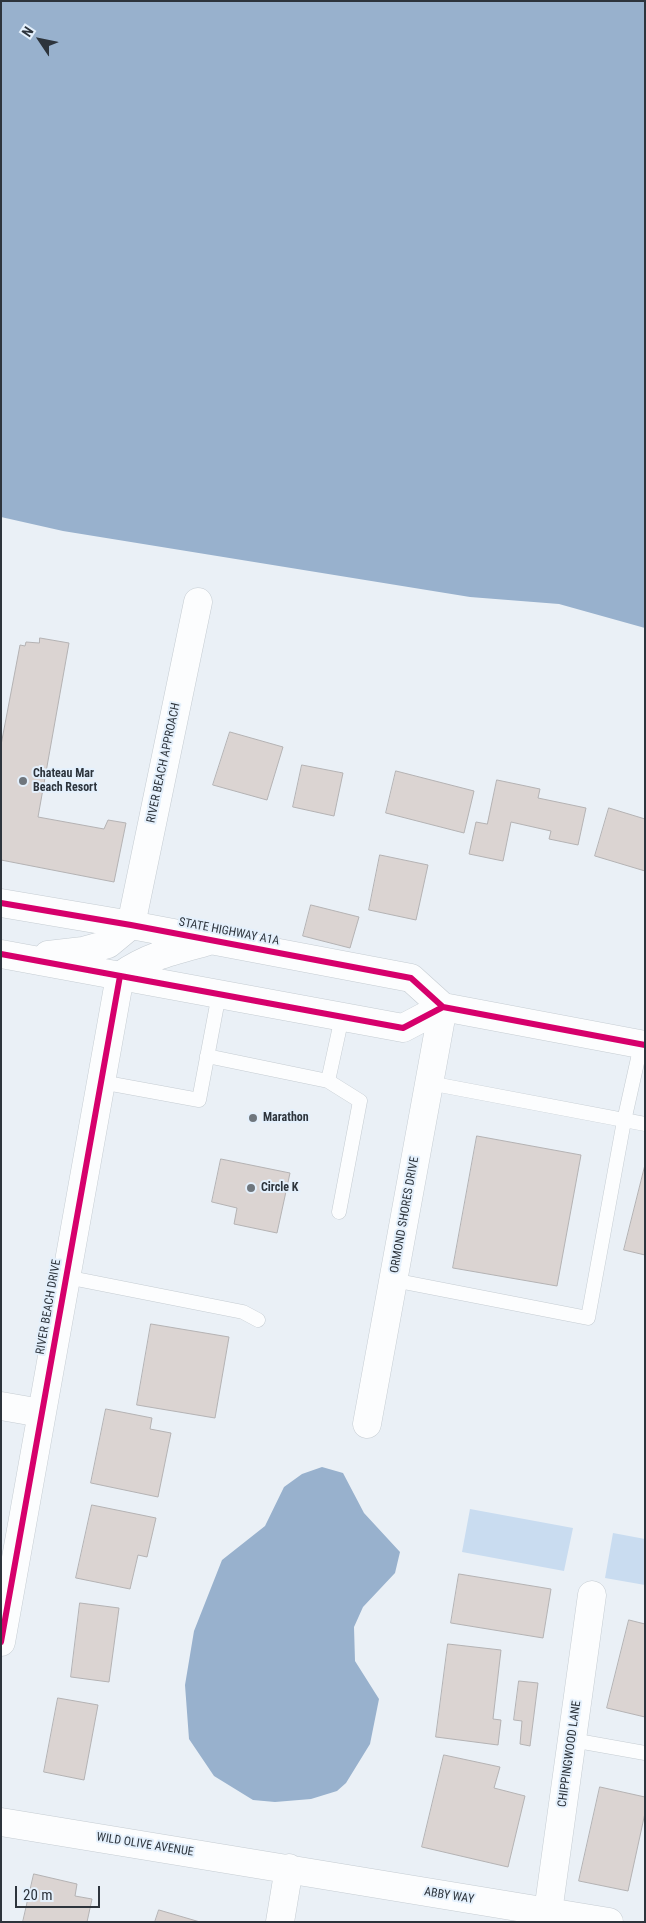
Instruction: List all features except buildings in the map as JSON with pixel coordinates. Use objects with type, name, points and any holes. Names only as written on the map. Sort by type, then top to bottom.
[{"type":"street","name":"RIVER BEACH APPROACH","points":[[130,924],[198,602]]},
{"type":"street","name":"STATE HIGHWAY A1A","points":[[1,903],[130,924],[411,978],[443,1007]]},
{"type":"street","points":[[1,954],[52,956],[83,951],[108,944],[130,924]]},
{"type":"street","points":[[120,976],[151,958],[211,940]]},
{"type":"street","points":[[1,954],[403,1028],[443,1007],[643,1045]]},
{"type":"street","name":"RIVER BEACH DRIVE","points":[[1,1642],[120,976]]},
{"type":"street","name":"ORMOND SHORES DRIVE","points":[[367,1424],[443,1007]]},
{"type":"street","points":[[1,1406],[41,1413]]},
{"type":"street","name":"CHIPPINGWOOD LANE","points":[[548,1912],[592,1595]]},
{"type":"street","name":"WILD OLIVE AVENUE","points":[[1,1822],[290,1868]]},
{"type":"street","points":[[280,1922],[290,1868]]},
{"type":"street","name":"ABBY WAY","points":[[290,1868],[384,1886],[491,1912],[548,1912],[609,1922]]},
{"type":"lane","points":[[101,1082],[199,1100],[219,994]]},
{"type":"lane","points":[[328,1081],[342,1017]]},
{"type":"lane","points":[[393,1280],[588,1318],[624,1120],[643,1045]]},
{"type":"lane","points":[[207,1056],[328,1081],[360,1101],[339,1212]]},
{"type":"lane","points":[[429,1083],[645,1124]]},
{"type":"lane","points":[[66,1277],[242,1312],[258,1320]]},
{"type":"lane","points":[[572,1740],[645,1753]]},
{"type":"shaded area","points":[[1,1],[645,1],[645,628],[559,604],[470,597],[63,531],[1,517]]},
{"type":"shaded area","points":[[322,1467],[343,1473],[364,1513],[400,1552],[395,1573],[363,1607],[354,1627],[355,1661],[379,1699],[370,1744],[346,1783],[337,1791],[311,1799],[275,1802],[253,1800],[214,1776],[189,1739],[185,1685],[194,1631],[222,1560],[265,1526],[284,1487],[302,1474]]},
{"type":"shaded area","points":[[470,1509],[573,1528],[564,1571],[462,1552]]},
{"type":"shaded area","points":[[613,1533],[645,1539],[645,1585],[605,1578]]},
{"type":"cycle path","points":[[1,903],[131,925],[411,978],[443,1007],[645,1045]]},
{"type":"cycle path","points":[[1,954],[403,1028],[443,1007]]},
{"type":"cycle path","points":[[1,1642],[120,976]]},
{"type":"place","name":"Chateau Mar Beach Resort","points":[[23,781]]},
{"type":"place","name":"Marathon","points":[[253,1118]]},
{"type":"place","name":"Circle K","points":[[251,1188]]}]
